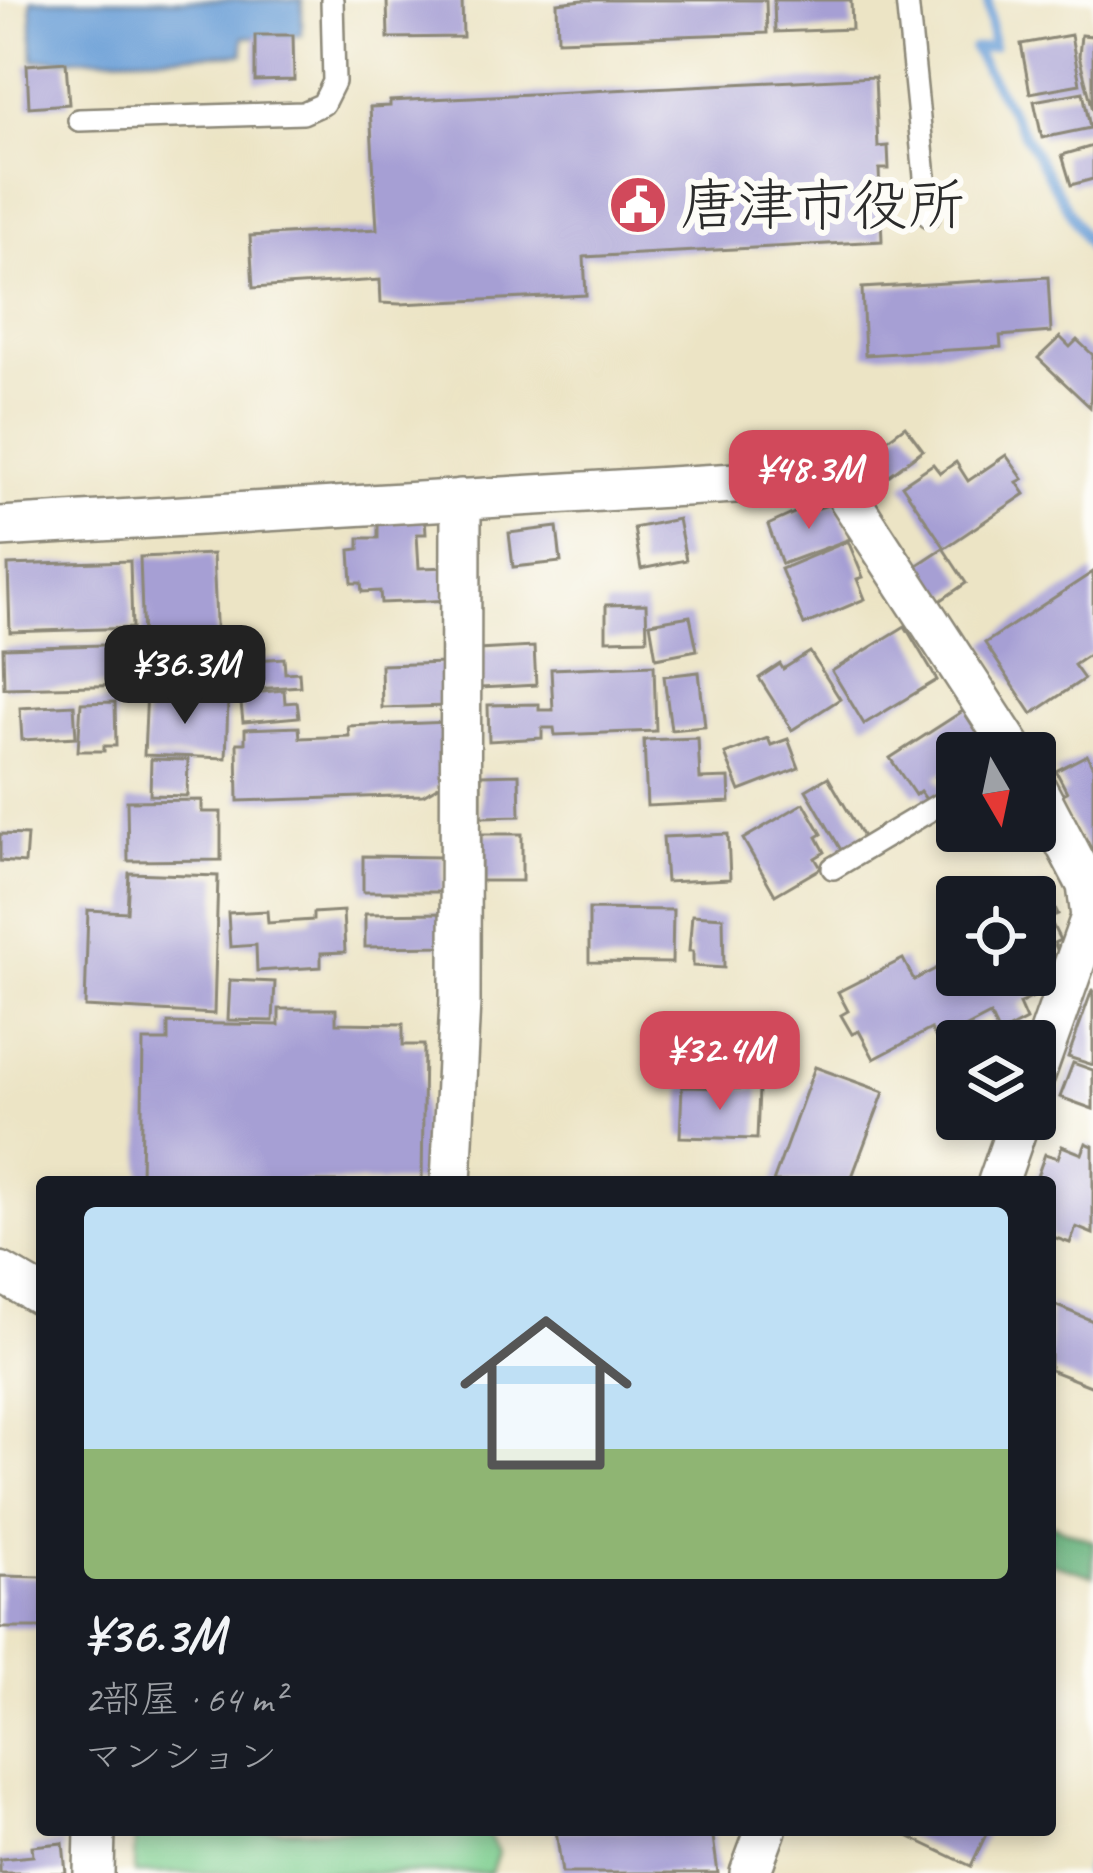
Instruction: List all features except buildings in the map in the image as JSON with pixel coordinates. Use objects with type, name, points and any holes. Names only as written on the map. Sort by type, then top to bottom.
[{"type":"street","points":[[0,527],[835,477],[1002,732]]},
{"type":"street","points":[[452,1176],[460,1002],[461,499]]},
{"type":"street","points":[[1056,826],[1087,885],[1091,917],[1080,985],[1056,1033]]},
{"type":"street","points":[[1000,1176],[1013,1140]]},
{"type":"street","points":[[94,1873],[95,1836]]},
{"type":"street","points":[[751,1873],[764,1836]]},
{"type":"lane","points":[[79,120],[303,113],[323,104],[334,82],[332,0]]},
{"type":"lane","points":[[907,0],[929,216]]},
{"type":"lane","points":[[833,868],[936,807]]},
{"type":"green space","points":[[1056,1526],[1093,1541],[1093,1576],[1056,1565]]},
{"type":"green space","points":[[135,1836],[489,1836],[498,1852],[491,1873],[134,1873]]},
{"type":"water","points":[[31,0],[302,0],[302,35],[243,37],[243,54],[33,60]]},
{"type":"waterway","points":[[988,0],[993,46],[974,49],[1093,252]]},
{"type":"waterway","points":[[1088,1873],[1093,1850]]},
{"type":"place","name":"唐津市役所","points":[[638,205]]}]
